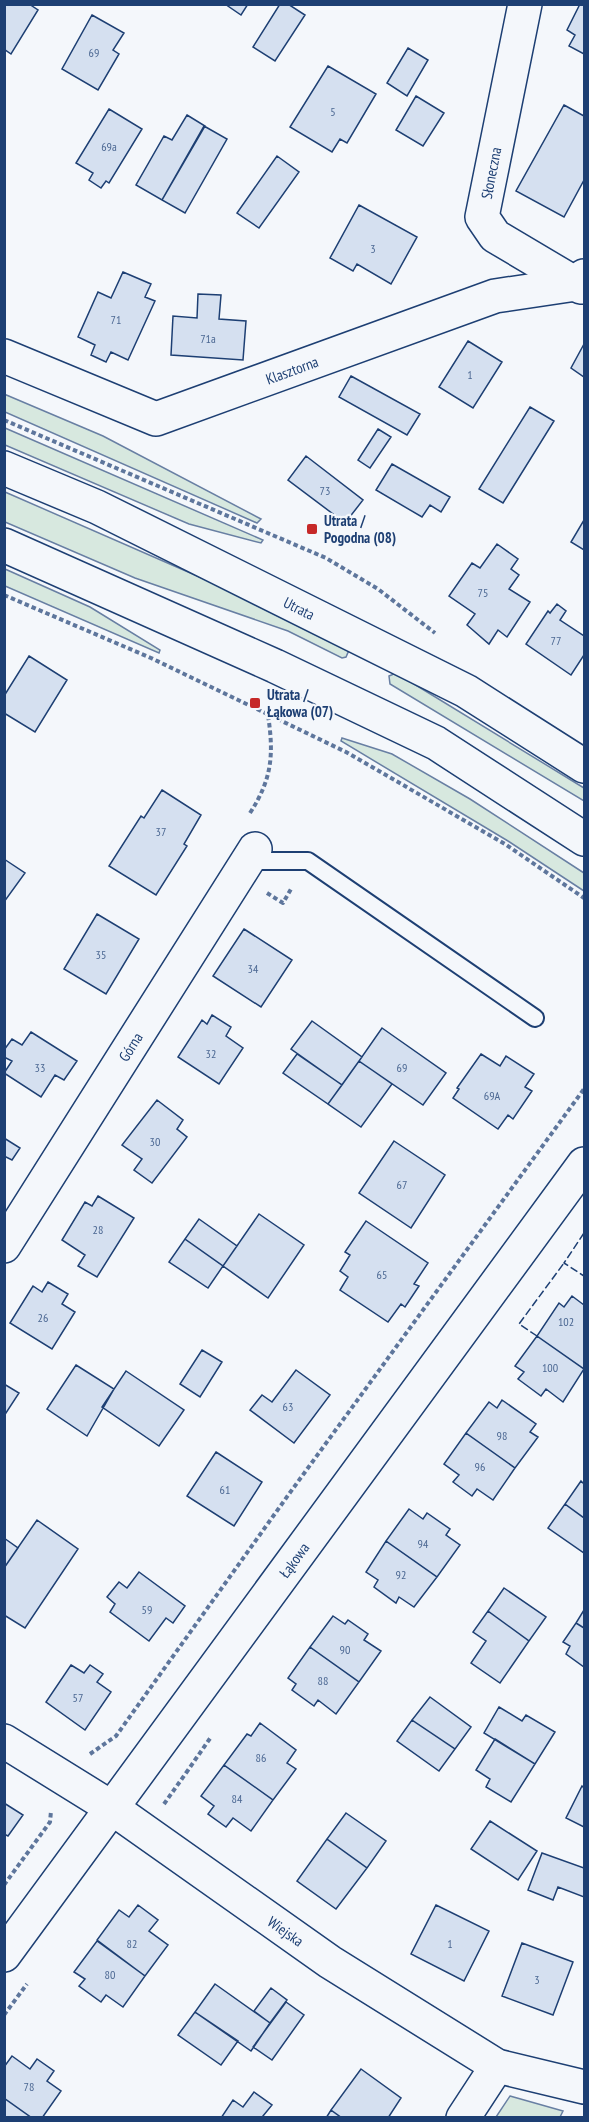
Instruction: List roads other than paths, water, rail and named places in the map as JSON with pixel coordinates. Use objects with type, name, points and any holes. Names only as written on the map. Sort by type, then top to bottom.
[{"type":"street","name":"Słoneczna","points":[[525,4],[482,217],[495,236],[582,283]]},
{"type":"street","name":"Klasztorna","points":[[4,356],[156,419],[495,296],[582,283]]},
{"type":"street","name":"Utrata","points":[[4,468],[98,507],[466,691],[585,766]]},
{"type":"street","points":[[4,545],[275,666],[436,744],[585,839]]},
{"type":"street","name":"Górna","points":[[4,1246],[251,855]]},
{"type":"street","name":"Łąkowa","points":[[4,1955],[585,1164]]},
{"type":"street","name":"Wiejska","points":[[4,1741],[112,1808],[330,1962],[497,2066],[585,2087]]},
{"type":"street","points":[[464,2118],[497,2066]]},
{"type":"lane","points":[[251,855],[308,861],[535,1018]]},
{"type":"place","name":"Utrata / Pogodna (08)","points":[[312,529]]},
{"type":"place","name":"Utrata / Łąkowa (07)","points":[[255,703]]}]
